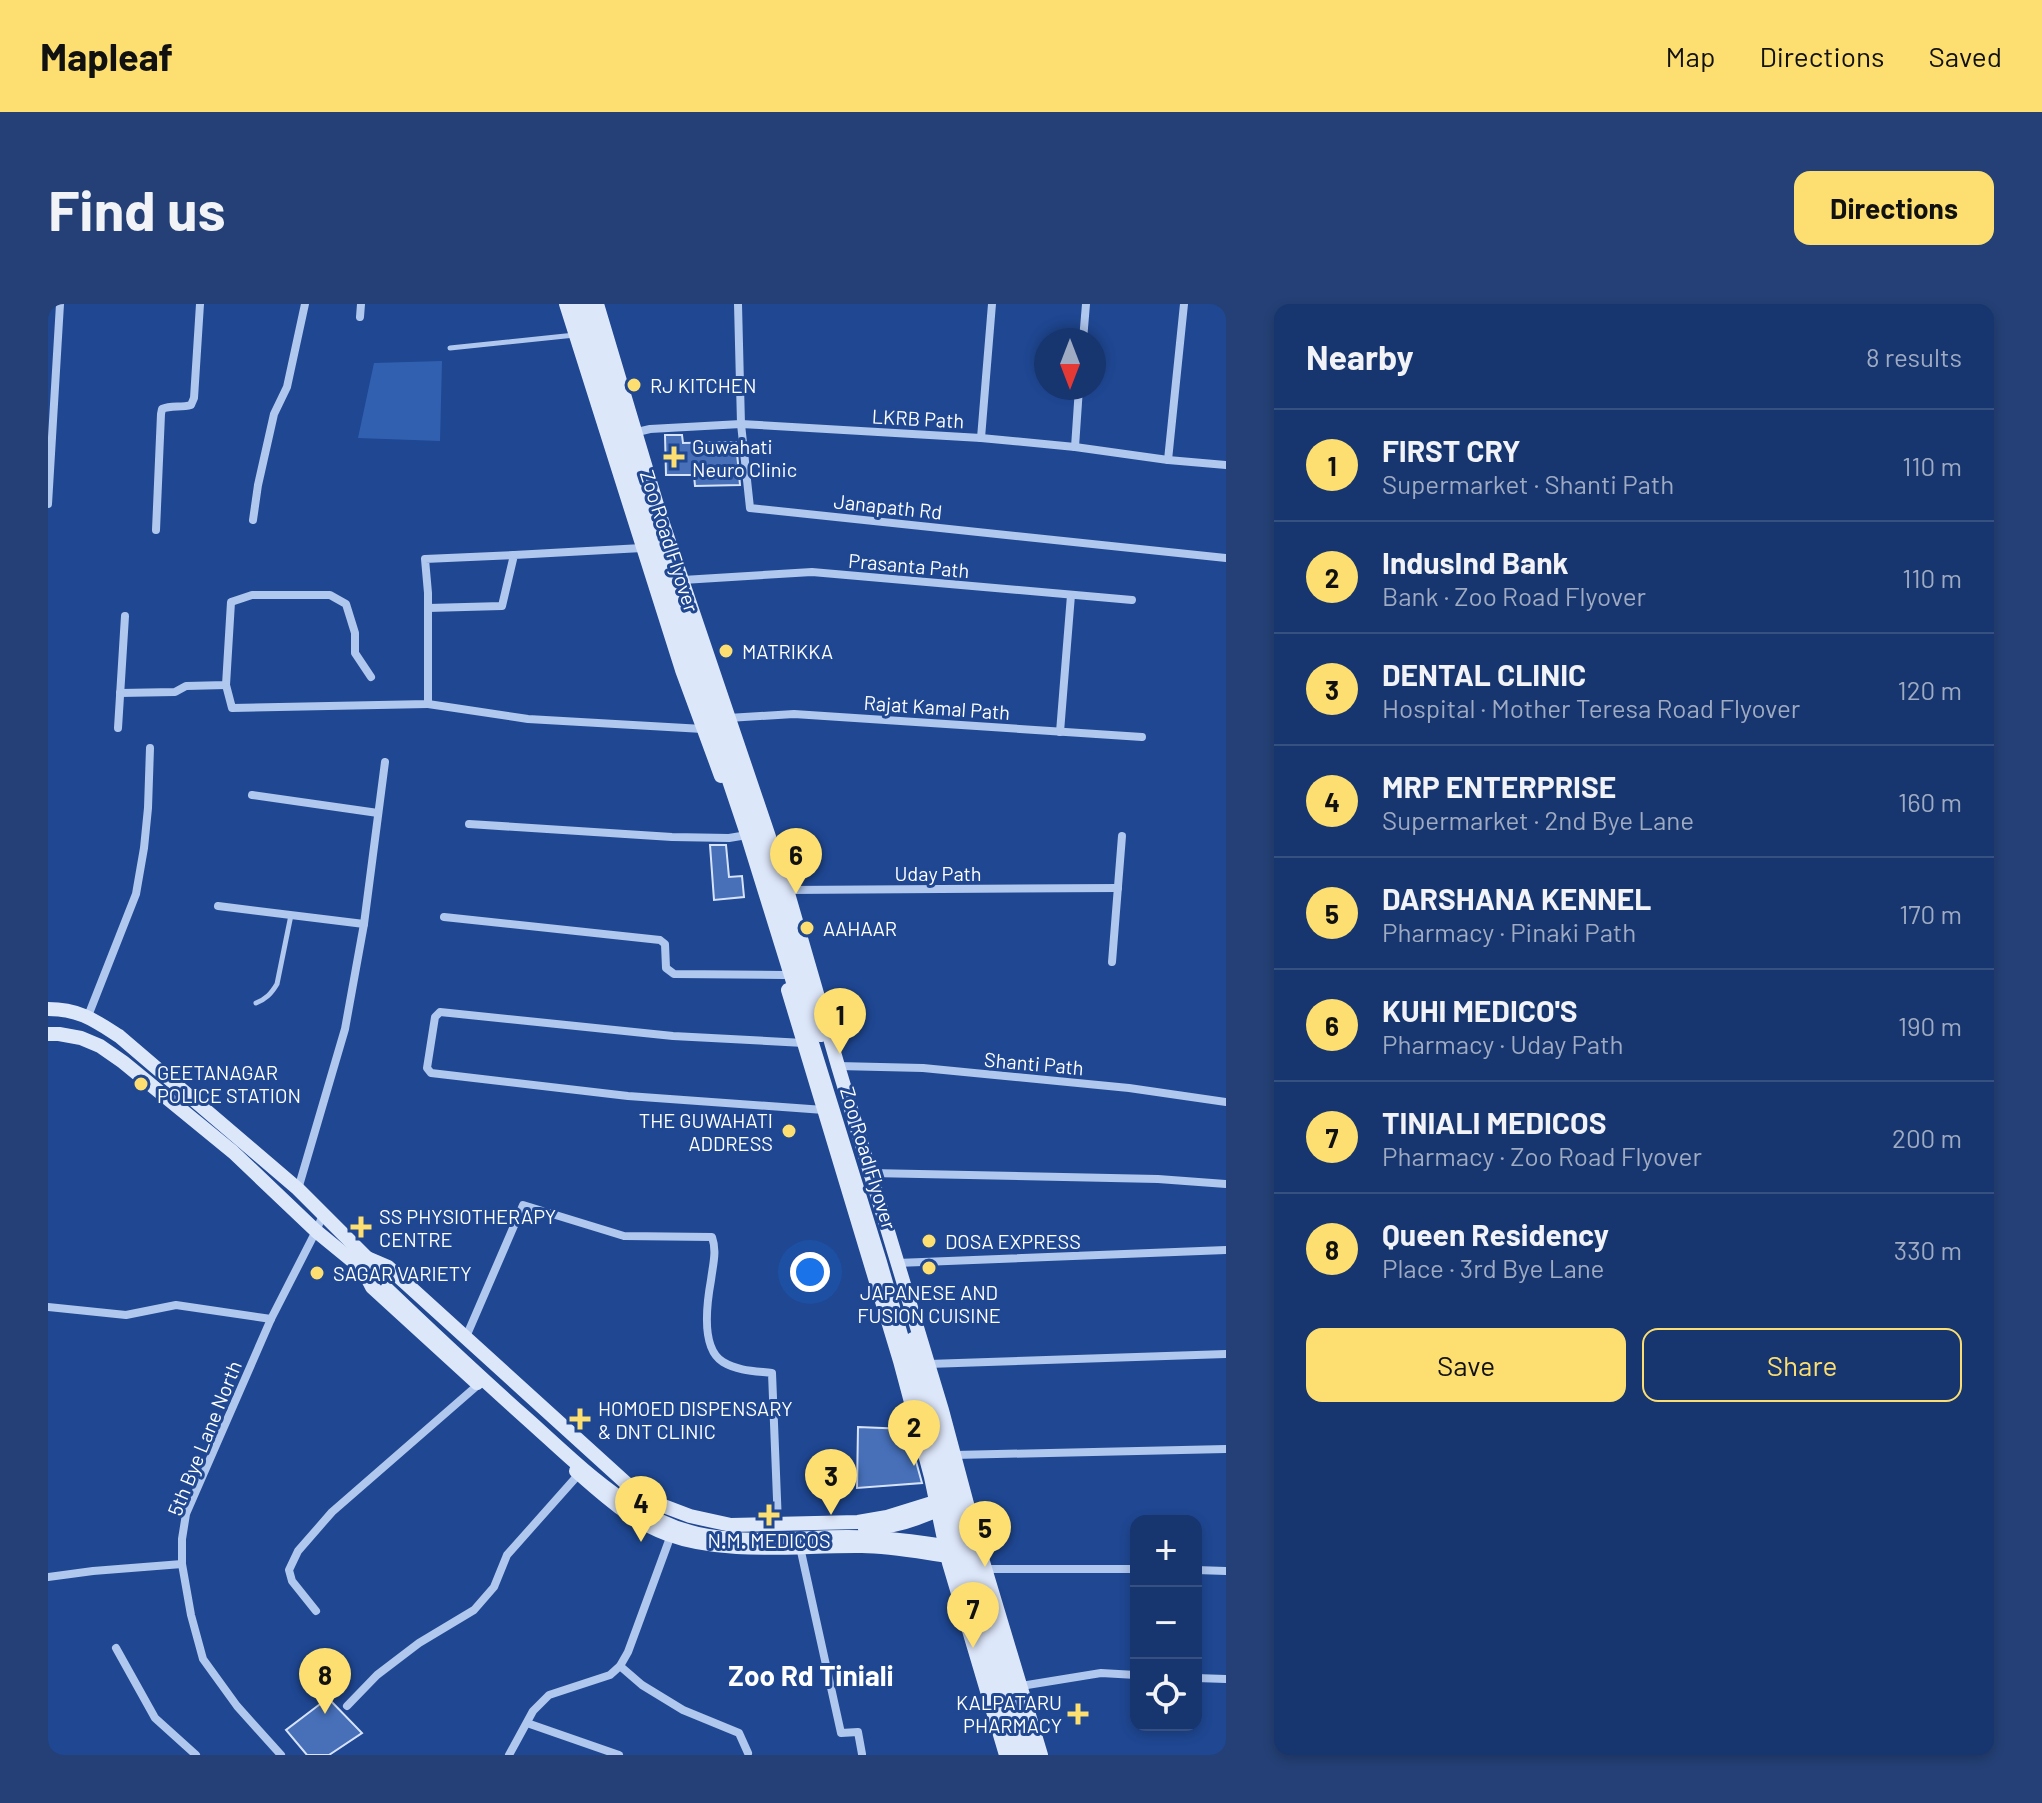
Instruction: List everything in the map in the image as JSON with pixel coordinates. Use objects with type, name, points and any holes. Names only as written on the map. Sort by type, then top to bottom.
[{"type":"main road","points":[[566,304],[642,548],[758,890],[942,1504]]},
{"type":"main road","name":"Zoo Road Flyover","points":[[575,304],[651,549],[812,1039],[919,1396],[952,1552],[1018,1755]]},
{"type":"main road","name":"Zoo Road Flyover","points":[[588,304],[673,581],[787,922],[948,1456],[975,1568],[1029,1755]]},
{"type":"main road","points":[[597,304],[635,432],[787,890],[1041,1755]]},
{"type":"main road","points":[[48,1009],[88,1016],[119,1036],[298,1189],[364,1263],[589,1464],[624,1492],[671,1518],[713,1530],[736,1532],[884,1528],[929,1514],[965,1493]]},
{"type":"main road","points":[[48,1034],[81,1038],[100,1046],[123,1062],[233,1152],[316,1231],[364,1263],[388,1267],[627,1484],[661,1505],[731,1525],[858,1522],[942,1504]]},
{"type":"main road","points":[[364,1263],[372,1287],[599,1492],[634,1517],[671,1535],[697,1543],[730,1547],[867,1546],[952,1552],[978,1545]]},
{"type":"main road","points":[[391,1287],[485,1381],[584,1470],[655,1519],[683,1530],[721,1538],[884,1537],[952,1552]]},
{"type":"main road","points":[[952,1552],[1006,1755]]},
{"type":"street","points":[[48,504],[60,304]]},
{"type":"street","points":[[156,530],[161,414],[166,407],[191,405],[194,398],[200,304]]},
{"type":"street","points":[[253,520],[274,414],[287,387],[305,304]]},
{"type":"street","points":[[360,317],[361,304]]},
{"type":"street","name":"Janapath Rd","points":[[738,304],[741,424],[750,508],[1226,558]]},
{"type":"street","points":[[981,438],[992,304]]},
{"type":"street","points":[[1084,328],[1086,304]]},
{"type":"street","points":[[1168,460],[1184,304]]},
{"type":"street","points":[[1075,447],[1078,400]]},
{"type":"street","name":"LKRB Path","points":[[608,439],[650,429],[741,424],[981,438],[1226,465]]},
{"type":"street","points":[[428,704],[425,559],[642,548]]},
{"type":"street","points":[[428,608],[502,606],[514,555]]},
{"type":"street","name":"Prasanta Path","points":[[683,580],[812,572],[1132,600]]},
{"type":"street","points":[[371,677],[355,653],[355,633],[346,604],[330,595],[252,595],[231,602],[226,685],[232,708],[428,704],[528,719],[703,729]]},
{"type":"street","points":[[1060,732],[1071,595]]},
{"type":"street","points":[[118,728],[125,616]]},
{"type":"street","points":[[120,693],[175,692],[186,686],[226,685]]},
{"type":"street","name":"Rajat Kamal Path","points":[[728,718],[794,714],[1142,737]]},
{"type":"street","points":[[88,1016],[136,894],[148,808],[150,748]]},
{"type":"street","points":[[298,1189],[345,1029],[364,924],[385,762]]},
{"type":"street","points":[[252,795],[378,813]]},
{"type":"street","points":[[469,824],[672,837],[741,836]]},
{"type":"street","points":[[1112,962],[1122,836]]},
{"type":"street","name":"Uday Path","points":[[758,890],[1118,888]]},
{"type":"street","points":[[218,906],[364,924]]},
{"type":"street","points":[[444,917],[660,940],[665,944],[666,968],[674,974],[784,975]]},
{"type":"street","points":[[804,1043],[673,1036],[440,1012],[435,1017],[427,1068],[431,1073],[613,1094],[825,1110]]},
{"type":"street","name":"Shanti Path","points":[[838,1066],[923,1068],[1129,1088],[1226,1102]]},
{"type":"street","points":[[870,1173],[1158,1179],[1226,1184]]},
{"type":"street","points":[[466,1337],[523,1205],[624,1236],[712,1237],[716,1248],[706,1308],[710,1346],[720,1361],[741,1370],[772,1373],[778,1524]]},
{"type":"street","name":"5th Bye Lane North","points":[[281,1755],[237,1706],[203,1659],[182,1564],[182,1539],[186,1514],[271,1319],[323,1215]]},
{"type":"street","points":[[897,1263],[1226,1250]]},
{"type":"street","points":[[48,1307],[126,1315],[176,1305],[271,1319]]},
{"type":"street","points":[[928,1364],[1226,1354]]},
{"type":"street","points":[[316,1611],[292,1581],[289,1570],[298,1551],[332,1512],[479,1384]]},
{"type":"street","points":[[954,1455],[1226,1449]]},
{"type":"street","points":[[347,1706],[387,1667],[419,1643],[474,1610],[494,1587],[507,1555],[579,1474]]},
{"type":"street","points":[[509,1755],[533,1711],[549,1695],[610,1675],[620,1666],[671,1535]]},
{"type":"street","points":[[800,1546],[841,1733],[858,1732],[862,1754]]},
{"type":"street","points":[[48,1577],[182,1564]]},
{"type":"street","points":[[987,1569],[1130,1569]]},
{"type":"street","points":[[1202,1570],[1226,1571]]},
{"type":"street","points":[[116,1648],[155,1718],[196,1755]]},
{"type":"street","points":[[620,1666],[642,1685],[683,1710],[739,1733],[748,1753]]},
{"type":"street","points":[[1021,1686],[1101,1673],[1130,1675]]},
{"type":"street","points":[[1202,1678],[1226,1679]]},
{"type":"street","points":[[527,1723],[619,1755]]},
{"type":"lane","points":[[450,348],[576,335]]},
{"type":"lane","points":[[256,1003],[271,994],[277,984],[291,915]]},
{"type":"shaded area","points":[[442,361],[440,441],[358,438],[374,363]]},
{"type":"building","points":[[665,435],[682,435],[683,443],[736,442],[740,485],[695,486],[694,475],[666,475]]},
{"type":"building","points":[[710,845],[726,845],[729,877],[742,876],[744,897],[714,900]]},
{"type":"building","points":[[858,1427],[907,1429],[922,1483],[857,1488]]},
{"type":"building","points":[[328,1698],[362,1733],[329,1755],[307,1755],[286,1730]]},
{"type":"place","name":"RJ KITCHEN","points":[[634,385]]},
{"type":"place","name":"Guwahati Neuro Clinic","points":[[674,457]]},
{"type":"place","name":"MATRIKKA","points":[[726,651]]},
{"type":"place","name":"KUHI MEDICO'S","points":[[796,894]]},
{"type":"place","name":"AAHAAR","points":[[807,928]]},
{"type":"place","name":"FIRST CRY","points":[[840,1054]]},
{"type":"place","name":"GEETANAGAR POLICE STATION","points":[[141,1084]]},
{"type":"place","name":"THE GUWAHATI ADDRESS","points":[[789,1131]]},
{"type":"place","name":"SS PHYSIOTHERAPY CENTRE","points":[[361,1227]]},
{"type":"place","name":"DOSA EXPRESS","points":[[929,1241]]},
{"type":"place","name":"JAPANESE AND FUSION CUISINE","points":[[929,1268]]},
{"type":"place","name":"SAGAR VARIETY","points":[[317,1273]]},
{"type":"place","name":"HOMOED DISPENSARY & DNT CLINIC","points":[[580,1419]]},
{"type":"place","name":"IndusInd Bank","points":[[914,1466]]},
{"type":"place","name":"N.M. MEDICOS","points":[[769,1515]]},
{"type":"place","name":"DENTAL CLINIC","points":[[831,1515]]},
{"type":"place","name":"MRP ENTERPRISE","points":[[641,1542]]},
{"type":"place","name":"DARSHANA KENNEL","points":[[985,1567]]},
{"type":"place","name":"TINIALI MEDICOS","points":[[973,1648]]},
{"type":"place","name":"Queen Residency","points":[[325,1714]]},
{"type":"place","name":"KALPATARU PHARMACY","points":[[1078,1714]]},
{"type":"district","name":"Zoo Rd Tiniali","points":[[811,1675]]}]
